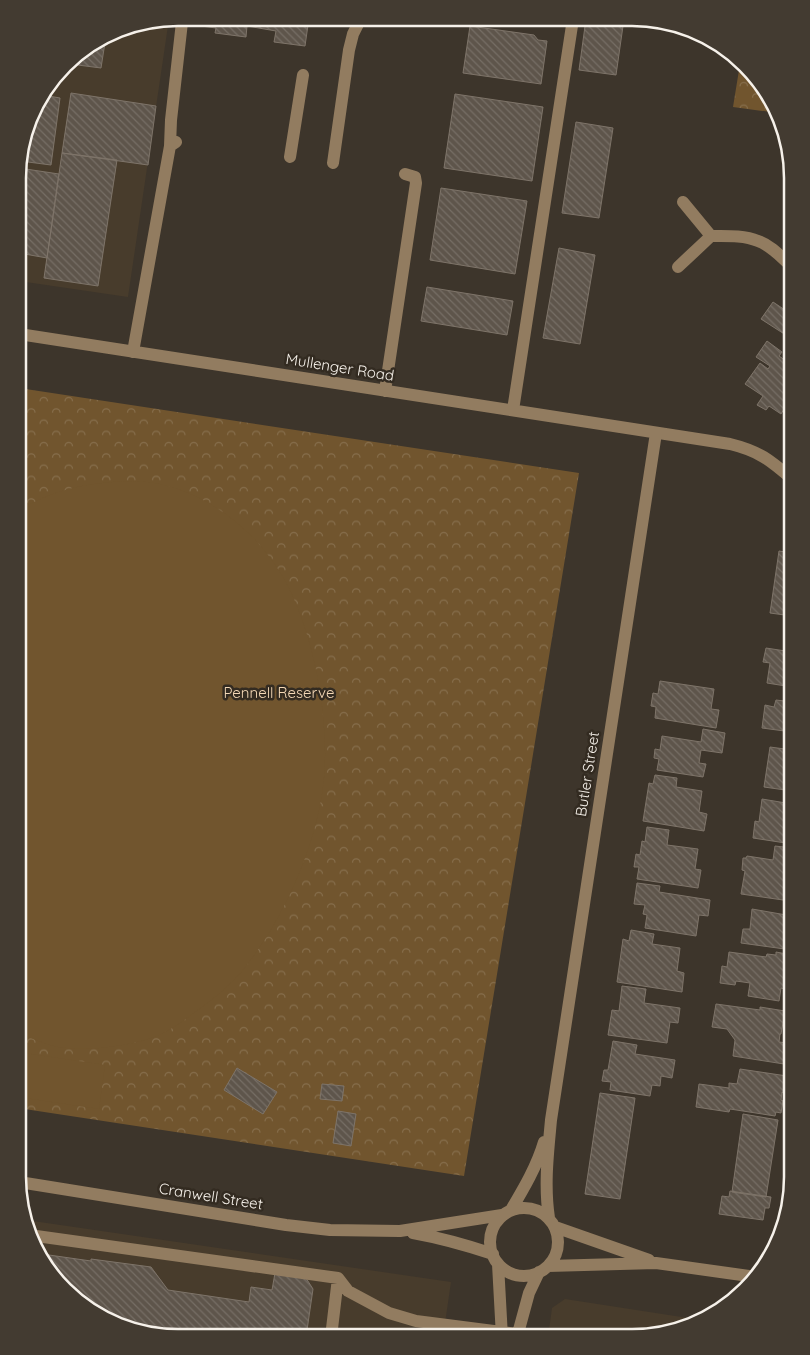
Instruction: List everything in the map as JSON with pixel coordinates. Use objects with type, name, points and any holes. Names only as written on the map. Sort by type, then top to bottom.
[{"type":"street","points":[[133,352],[173,144],[171,120],[182,26]]},
{"type":"street","points":[[333,163],[349,50],[357,26]]},
{"type":"street","points":[[513,410],[572,26]]},
{"type":"street","points":[[290,157],[303,75]]},
{"type":"street","points":[[385,391],[416,183],[415,178],[405,174]]},
{"type":"street","points":[[683,202],[711,236]]},
{"type":"street","points":[[678,268],[711,236],[739,237],[758,241],[772,249],[784,260]]},
{"type":"street","name":"Mullenger Road","points":[[26,335],[730,444],[747,448],[770,460],[784,472]]},
{"type":"street","name":"Butler Street","points":[[552,1222],[546,1201],[551,1120],[656,433]]},
{"type":"street","name":"Butler Street","points":[[507,1213],[526,1185],[540,1154],[551,1120]]},
{"type":"street","name":"Cranwell Street","points":[[27,1183],[286,1225],[330,1230],[400,1231],[463,1244],[496,1259]]},
{"type":"street","points":[[502,1329],[496,1259],[490,1243],[491,1232],[496,1223],[507,1213],[521,1208],[531,1208],[541,1212],[552,1222],[656,1263]]},
{"type":"street","name":"Cranwell Street","points":[[400,1231],[507,1213]]},
{"type":"street","points":[[519,1329],[529,1293],[544,1269],[555,1257],[558,1237],[552,1222]]},
{"type":"street","points":[[39,1236],[338,1278],[348,1291],[389,1314],[416,1321],[469,1329]]},
{"type":"street","points":[[496,1259],[508,1271],[518,1275],[529,1275],[544,1269],[656,1263],[746,1276]]},
{"type":"street","points":[[332,1329],[338,1278]]},
{"type":"shaded area","points":[[168,27],[128,297],[26,282],[26,178],[28,158],[34,129],[47,102],[58,86],[78,64],[102,47],[129,34]]},
{"type":"shaded area","points":[[33,1221],[451,1282],[444,1329],[178,1329],[158,1327],[139,1324],[120,1317],[86,1297],[58,1269],[47,1253]]},
{"type":"shaded area","points":[[565,1299],[688,1318],[662,1326],[632,1329],[549,1329],[552,1308]]},
{"type":"green space","points":[[739,71],[752,86],[768,112],[733,107]]},
{"type":"green space","name":"Pennell Reserve","points":[[26,389],[579,473],[464,1176],[26,1109]]},
{"type":"green space","points":[[137,481],[181,490],[222,512],[241,526],[272,560],[295,601],[312,653],[322,708],[325,763],[319,810],[305,858],[296,881],[273,926],[246,966],[221,992],[168,1031],[148,1039],[123,1045],[82,1049],[58,1047],[26,1036],[26,507],[61,491],[105,483]]},
{"type":"green space","points":[[26,1053],[105,1065],[99,1109],[26,1098]]},
{"type":"building","points":[[201,26],[247,26],[246,37],[215,33],[216,28]]},
{"type":"building","points":[[247,26],[308,26],[305,46],[274,42],[276,31]]},
{"type":"building","points":[[470,26],[534,35],[538,40],[547,41],[541,84],[463,73]]},
{"type":"building","points":[[585,26],[623,26],[616,75],[579,70]]},
{"type":"building","points":[[104,46],[101,68],[77,65]]},
{"type":"building","points":[[71,93],[156,106],[148,165],[62,153]]},
{"type":"building","points":[[455,94],[543,107],[532,181],[444,168]]},
{"type":"building","points":[[51,96],[60,98],[51,165],[28,162],[34,129],[47,102]]},
{"type":"building","points":[[576,122],[613,128],[599,218],[562,213]]},
{"type":"building","points":[[62,153],[117,160],[98,286],[44,278]]},
{"type":"building","points":[[27,169],[59,174],[47,258],[26,254]]},
{"type":"building","points":[[441,188],[527,201],[515,274],[430,260]]},
{"type":"building","points":[[559,248],[595,255],[580,344],[543,338]]},
{"type":"building","points":[[427,287],[513,301],[507,335],[421,321]]},
{"type":"building","points":[[773,302],[784,309],[784,334],[761,319]]},
{"type":"building","points":[[767,341],[782,352],[779,356],[784,359],[784,409],[781,414],[769,406],[766,410],[757,405],[763,396],[745,384],[760,363],[768,369],[770,366],[756,357]]},
{"type":"building","points":[[779,551],[784,552],[784,615],[770,613]]},
{"type":"building","points":[[766,648],[784,651],[783,686],[767,683],[770,663],[763,662]]},
{"type":"building","points":[[660,681],[714,689],[711,709],[719,710],[716,728],[655,718],[656,707],[651,706],[653,693],[658,694]]},
{"type":"building","points":[[776,700],[783,701],[783,731],[762,728],[765,705],[774,707]]},
{"type":"building","points":[[703,729],[725,733],[722,753],[701,750],[699,763],[706,764],[703,777],[657,770],[659,759],[654,758],[655,749],[660,750],[662,736],[701,742]]},
{"type":"building","points":[[770,747],[783,749],[783,790],[764,787]]},
{"type":"building","points":[[655,775],[677,778],[676,787],[702,791],[699,812],[707,814],[704,831],[643,821],[649,783],[653,784]]},
{"type":"building","points":[[762,799],[783,803],[783,843],[753,838],[755,821],[759,822]]},
{"type":"building","points":[[647,827],[669,830],[667,845],[698,849],[695,869],[701,870],[698,888],[637,879],[639,867],[634,867],[636,854],[640,855],[642,841],[645,842]]},
{"type":"building","points":[[775,846],[783,847],[783,900],[741,894],[745,871],[742,870],[743,858],[747,856],[773,860]]},
{"type":"building","points":[[637,883],[660,886],[659,892],[710,900],[708,916],[699,915],[696,936],[645,928],[647,915],[643,914],[645,905],[634,904]]},
{"type":"building","points":[[752,909],[783,914],[783,949],[741,943],[743,929],[750,929]]},
{"type":"building","points":[[631,930],[654,934],[652,944],[680,948],[677,971],[684,973],[682,992],[617,982],[623,939],[629,941]]},
{"type":"building","points":[[729,952],[766,957],[767,954],[776,955],[776,952],[783,953],[783,989],[781,988],[779,1001],[748,996],[750,983],[736,981],[735,985],[720,983],[722,966],[727,967]]},
{"type":"building","points":[[622,986],[646,989],[644,1003],[680,1008],[678,1023],[670,1022],[667,1043],[608,1035],[612,1010],[619,1011]]},
{"type":"building","points":[[716,1004],[760,1010],[760,1007],[783,1011],[779,1042],[783,1042],[783,1064],[733,1056],[735,1040],[727,1029],[712,1027]]},
{"type":"building","points":[[613,1041],[637,1045],[635,1054],[675,1060],[672,1078],[661,1076],[660,1086],[652,1085],[650,1096],[610,1090],[611,1082],[602,1081],[604,1070],[608,1070]]},
{"type":"building","points":[[237,1068],[277,1092],[263,1114],[224,1090]]},
{"type":"building","points":[[740,1069],[783,1075],[781,1113],[776,1112],[775,1116],[730,1109],[729,1112],[696,1107],[699,1084],[729,1088],[729,1083],[737,1084]]},
{"type":"building","points":[[322,1084],[344,1086],[342,1101],[320,1099]]},
{"type":"building","points":[[600,1093],[635,1098],[620,1199],[585,1194]]},
{"type":"building","points":[[338,1111],[356,1114],[351,1146],[333,1143]]},
{"type":"building","points":[[743,1114],[778,1120],[766,1197],[732,1192]]},
{"type":"building","points":[[730,1191],[771,1197],[769,1208],[765,1208],[763,1220],[719,1214],[722,1196],[729,1197]]},
{"type":"building","points":[[48,1255],[151,1267],[168,1290],[249,1302],[251,1287],[272,1290],[275,1273],[306,1278],[313,1289],[307,1329],[178,1329],[158,1327],[139,1324],[102,1308],[71,1284]]}]
